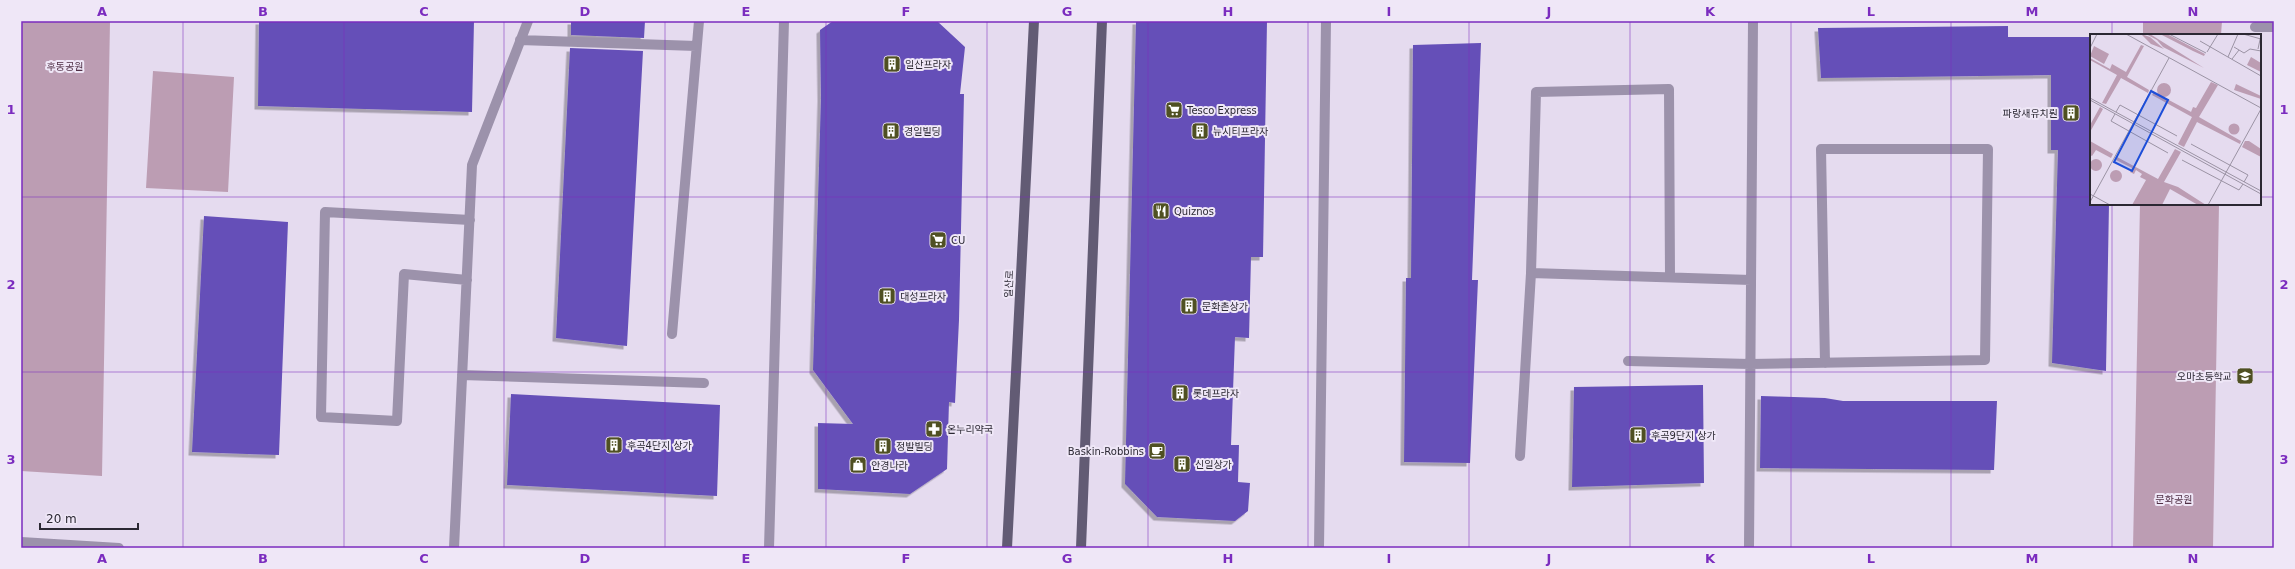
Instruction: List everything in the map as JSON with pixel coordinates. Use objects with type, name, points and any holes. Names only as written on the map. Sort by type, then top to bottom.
[{"type":"main road","name":"일산로","points":[[1007,548],[1034,21]]},
{"type":"main road","points":[[1081,548],[1102,21]]},
{"type":"street","points":[[454,548],[472,165],[528,21]]},
{"type":"street","points":[[672,334],[699,21]]},
{"type":"street","points":[[769,548],[784,21]]},
{"type":"street","points":[[1319,548],[1326,21]]},
{"type":"street","points":[[1749,548],[1753,21]]},
{"type":"street","points":[[2255,27],[2274,27]]},
{"type":"street","points":[[520,40],[696,46]]},
{"type":"street","points":[[1520,456],[1531,274],[1536,92],[1669,89],[1670,278]]},
{"type":"street","points":[[1628,361],[1750,364],[1825,363],[1985,360],[1988,149],[1821,149],[1825,363]]},
{"type":"street","points":[[467,280],[404,274],[396,421],[321,417],[325,212],[470,220]]},
{"type":"street","points":[[1531,274],[1751,280]]},
{"type":"street","points":[[462,375],[704,383]]},
{"type":"street","points":[[21,542],[119,548]]},
{"type":"green space","name":"후동공원","points":[[21,21],[110,21],[102,476],[21,471]]},
{"type":"green space","points":[[2143,21],[2222,21],[2221,34],[2143,34]]},
{"type":"green space","points":[[153,71],[234,77],[228,192],[146,188]]},
{"type":"green space","name":"문화공원","points":[[2140,205],[2219,205],[2213,548],[2133,548]]},
{"type":"building","points":[[259,21],[474,21],[472,112],[258,106]]},
{"type":"building","points":[[571,21],[645,21],[644,38],[571,35]]},
{"type":"building","points":[[833,21],[937,21],[965,47],[960,94],[964,94],[959,320],[955,403],[949,402],[947,469],[910,494],[818,489],[818,423],[853,424],[813,370],[821,98],[820,30]]},
{"type":"building","points":[[1136,21],[1267,21],[1263,257],[1251,257],[1249,338],[1235,337],[1231,445],[1239,445],[1238,482],[1250,483],[1248,511],[1235,521],[1157,517],[1125,484]]},
{"type":"building","points":[[2008,26],[2008,37],[2090,37],[2090,205],[2109,205],[2106,371],[2052,363],[2058,150],[2051,150],[2051,75],[1821,78],[1818,28]]},
{"type":"building","points":[[1481,43],[1472,280],[1478,280],[1470,463],[1404,462],[1406,278],[1411,278],[1413,45]]},
{"type":"building","points":[[570,48],[643,51],[627,346],[556,338]]},
{"type":"building","points":[[204,216],[288,222],[279,455],[192,452]]},
{"type":"building","name":"후곡9단지 상가","points":[[1703,385],[1704,483],[1572,487],[1574,387]]},
{"type":"building","name":"후곡4단지 상가","points":[[511,394],[720,405],[717,496],[507,485]]},
{"type":"building","points":[[1761,396],[1825,398],[1843,401],[1997,401],[1994,470],[1760,468]]},
{"type":"place","name":"일산프라자","points":[[892,64]]},
{"type":"place","name":"Tesco Express","points":[[1174,110]]},
{"type":"place","name":"파랑새유치뤈","points":[[2071,113]]},
{"type":"place","name":"경일빌딩","points":[[891,131]]},
{"type":"place","name":"뉴시티프라자","points":[[1200,131]]},
{"type":"place","name":"Quiznos","points":[[1161,211]]},
{"type":"place","name":"CU","points":[[938,240]]},
{"type":"place","name":"대성프라자","points":[[887,296]]},
{"type":"place","name":"문화촌상가","points":[[1189,306]]},
{"type":"place","name":"오마초등학교","points":[[2245,376]]},
{"type":"place","name":"롯데프라자","points":[[1180,393]]},
{"type":"place","name":"온누리약국","points":[[934,429]]},
{"type":"place","name":"후곡9단지 상가","points":[[1638,435]]},
{"type":"place","name":"후곡4단지 상가","points":[[614,445]]},
{"type":"place","name":"정발빌딩","points":[[883,446]]},
{"type":"place","name":"Baskin-Robbins","points":[[1157,451]]},
{"type":"place","name":"신일상가","points":[[1182,464]]},
{"type":"place","name":"안경나라","points":[[858,465]]}]
